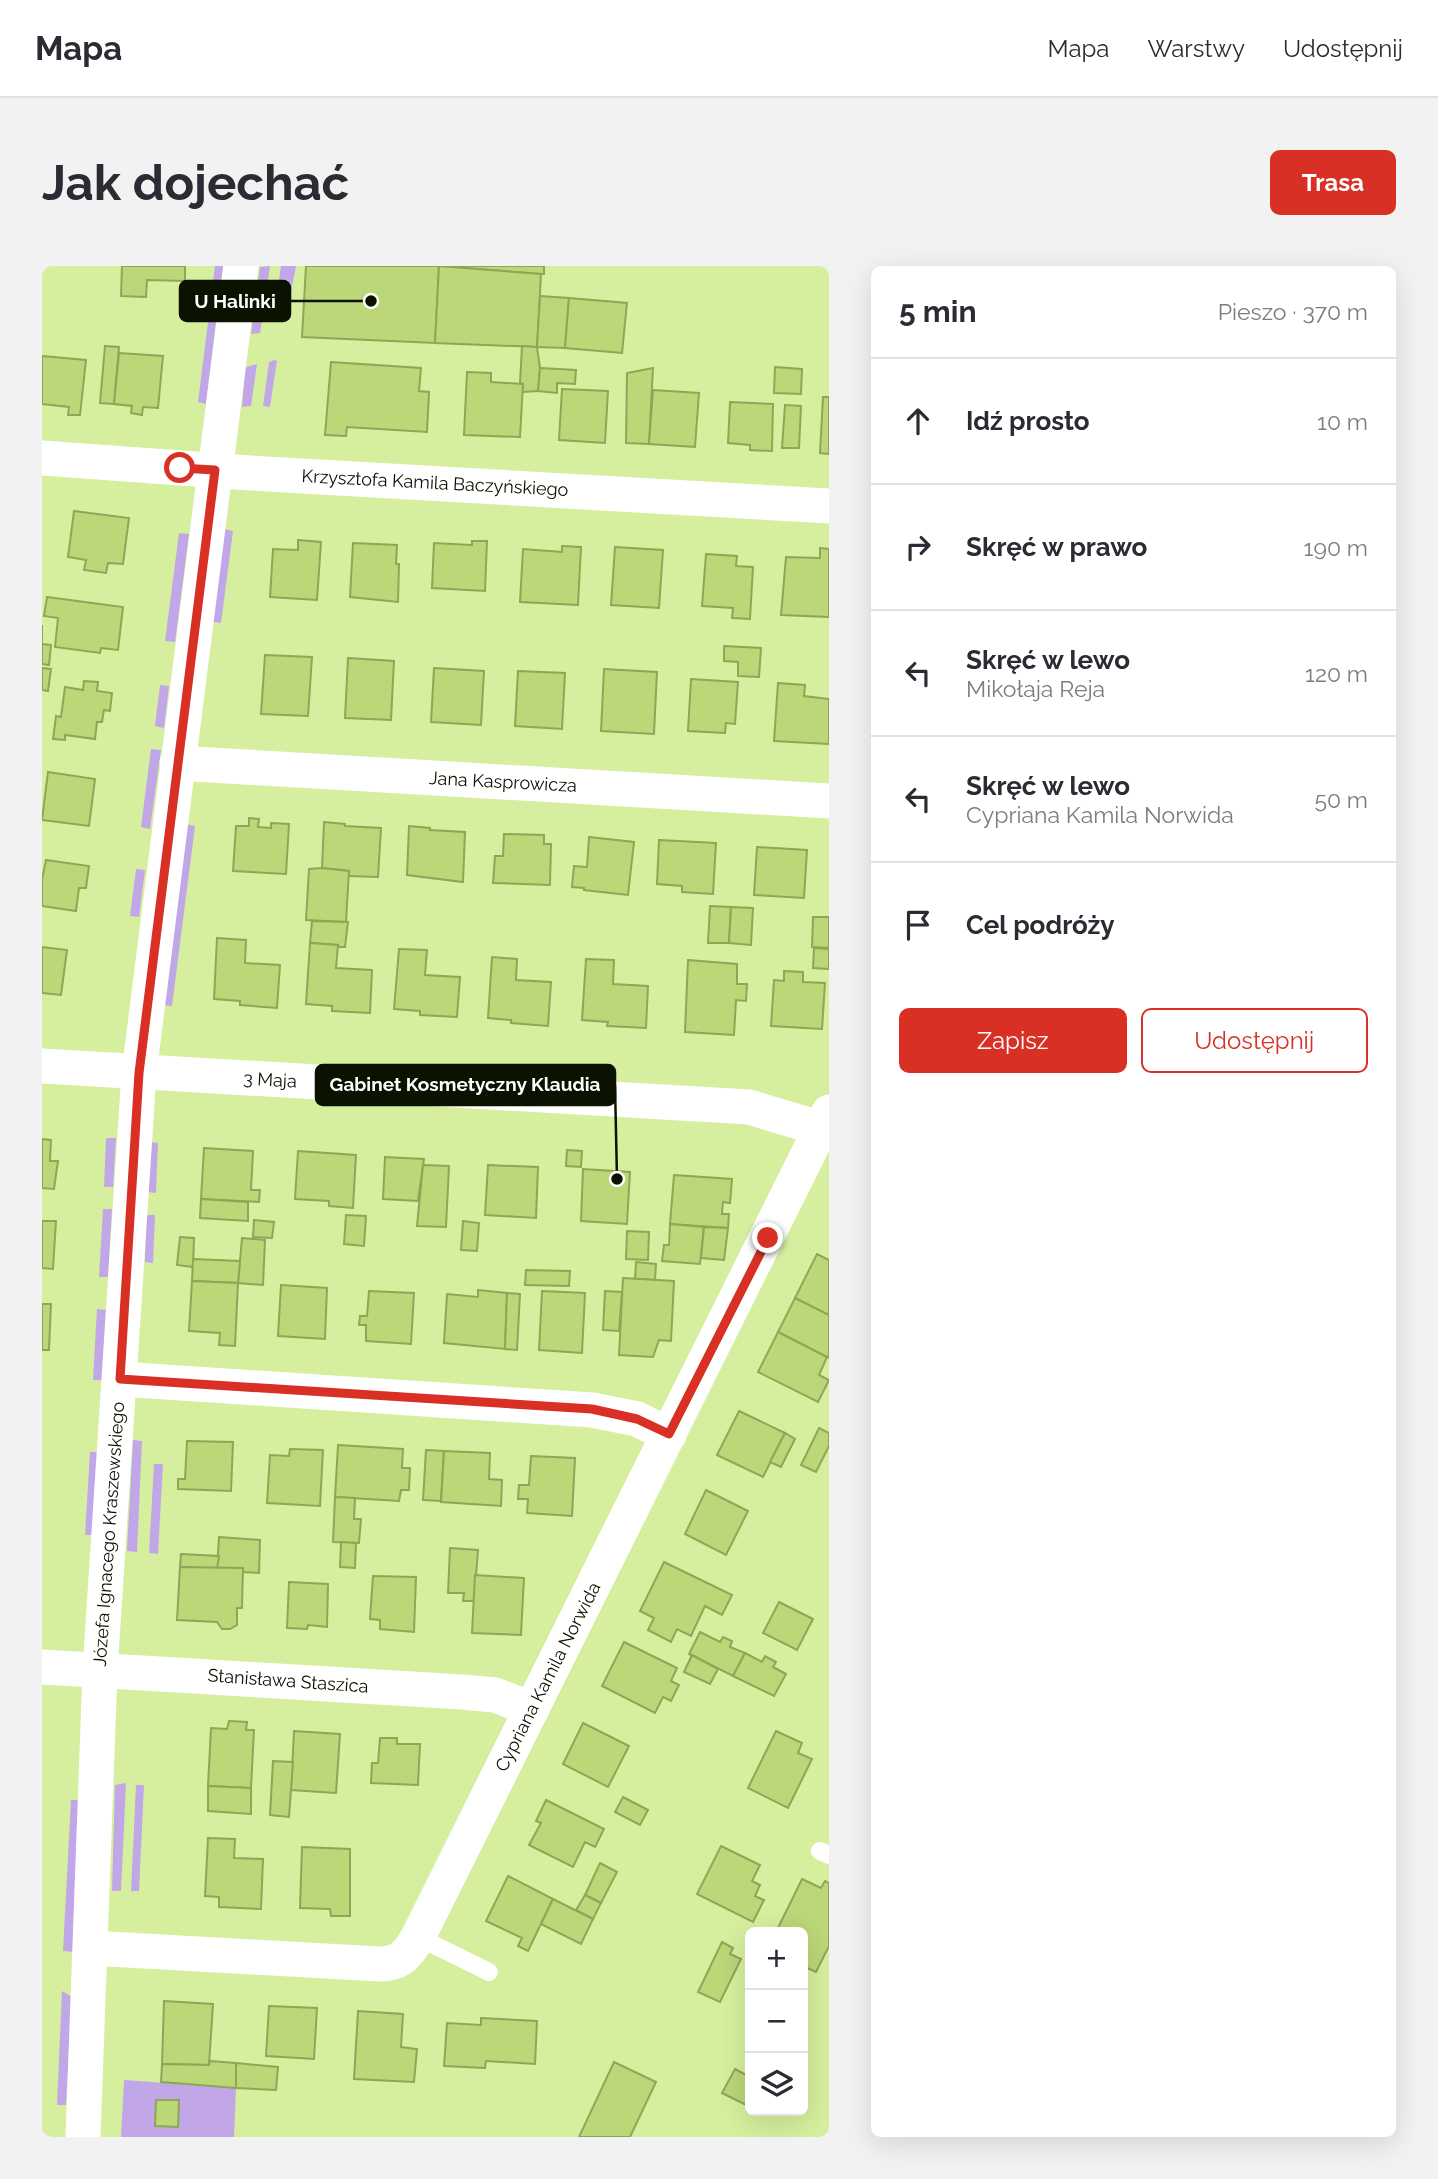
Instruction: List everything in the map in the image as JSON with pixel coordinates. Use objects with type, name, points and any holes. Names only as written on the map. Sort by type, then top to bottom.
[{"type":"street","name":"Józefa Ignacego Kraszewskiego","points":[[83,2137],[100,1670],[139,1073],[241,266]]},
{"type":"street","name":"Krzysztofa Kamila Baczyńskiego","points":[[42,458],[829,506]]},
{"type":"street","name":"Jana Kasprowicza","points":[[177,763],[829,800]]},
{"type":"street","name":"3 Maja","points":[[42,1066],[749,1107],[826,1124]]},
{"type":"street","name":"Cypriana Kamila Norwida","points":[[91,1948],[391,1964],[402,1960],[418,1937],[826,1124]]},
{"type":"street","points":[[120,1379],[592,1409],[637,1419],[669,1434]]},
{"type":"street","name":"Stanisława Staszica","points":[[42,1667],[484,1694],[513,1700],[532,1709]]},
{"type":"lane","points":[[418,1937],[489,1972]]},
{"type":"shaded area","points":[[215,266],[223,266],[206,404],[198,402]]},
{"type":"shaded area","points":[[270,266],[260,333],[251,334],[260,267]]},
{"type":"shaded area","points":[[281,266],[296,266],[286,317],[274,317]]},
{"type":"shaded area","points":[[277,361],[270,407],[263,406],[269,362]]},
{"type":"shaded area","points":[[257,364],[251,406],[242,407],[245,369]]},
{"type":"shaded area","points":[[225,529],[233,531],[221,623],[213,622]]},
{"type":"shaded area","points":[[179,533],[189,534],[175,642],[165,641]]},
{"type":"shaded area","points":[[160,685],[169,686],[164,728],[155,726]]},
{"type":"shaded area","points":[[151,749],[161,750],[150,829],[141,827]]},
{"type":"shaded area","points":[[186,824],[195,826],[172,1006],[162,1005]]},
{"type":"shaded area","points":[[136,869],[145,870],[139,917],[130,916]]},
{"type":"shaded area","points":[[106,1138],[116,1138],[113,1187],[104,1187]]},
{"type":"shaded area","points":[[149,1142],[158,1143],[156,1193],[147,1192]]},
{"type":"shaded area","points":[[103,1209],[112,1209],[108,1277],[99,1277]]},
{"type":"shaded area","points":[[146,1215],[155,1215],[153,1263],[145,1262]]},
{"type":"shaded area","points":[[97,1309],[106,1310],[102,1380],[93,1380]]},
{"type":"shaded area","points":[[133,1440],[142,1441],[137,1552],[127,1551]]},
{"type":"shaded area","points":[[90,1452],[99,1452],[94,1535],[85,1535]]},
{"type":"shaded area","points":[[154,1464],[163,1464],[158,1554],[149,1553]]},
{"type":"shaded area","points":[[126,1783],[121,1891],[112,1891],[115,1785]]},
{"type":"shaded area","points":[[136,1785],[144,1785],[139,1891],[131,1891]]},
{"type":"shaded area","points":[[71,1800],[81,1800],[74,1952],[63,1951]]},
{"type":"shaded area","points":[[62,1991],[72,1997],[66,2105],[57,2105]]},
{"type":"shaded area","points":[[124,2080],[236,2088],[234,2137],[121,2137]]},
{"type":"building","points":[[122,266],[185,266],[185,281],[147,280],[146,297],[121,296]]},
{"type":"building","points":[[306,266],[439,266],[435,343],[302,337]]},
{"type":"building","points":[[439,266],[544,266],[544,274],[541,274]]},
{"type":"building","points":[[439,266],[541,274],[537,347],[435,343]]},
{"type":"building","points":[[540,296],[569,298],[565,348],[537,347]]},
{"type":"building","points":[[569,298],[627,303],[622,353],[565,348]]},
{"type":"building","points":[[105,346],[119,347],[114,404],[100,403]]},
{"type":"building","points":[[522,346],[537,347],[540,368],[538,391],[522,392]]},
{"type":"building","points":[[119,353],[163,356],[158,408],[143,407],[142,415],[131,413],[132,406],[114,404]]},
{"type":"building","points":[[42,356],[86,360],[80,415],[68,415],[69,407],[42,404]]},
{"type":"building","points":[[331,362],[421,368],[419,391],[429,392],[427,432],[347,427],[346,436],[325,435]]},
{"type":"building","points":[[775,367],[802,369],[801,394],[774,393]]},
{"type":"building","points":[[540,368],[576,370],[575,384],[557,383],[557,393],[538,391]]},
{"type":"building","points":[[653,368],[649,444],[626,443],[627,373]]},
{"type":"building","points":[[467,372],[491,373],[491,382],[523,384],[520,437],[464,435]]},
{"type":"building","points":[[562,389],[608,391],[605,443],[559,440]]},
{"type":"building","points":[[653,390],[699,393],[695,447],[649,444]]},
{"type":"building","points":[[823,397],[829,397],[829,454],[820,453]]},
{"type":"building","points":[[730,402],[773,404],[772,451],[750,450],[750,445],[728,443]]},
{"type":"building","points":[[785,405],[801,406],[799,448],[782,448]]},
{"type":"building","points":[[74,511],[129,518],[123,564],[108,563],[106,573],[84,570],[86,560],[68,557]]},
{"type":"building","points":[[298,540],[321,542],[317,600],[270,597],[273,549],[298,550]]},
{"type":"building","points":[[472,541],[487,541],[485,591],[432,588],[434,543],[472,545]]},
{"type":"building","points":[[353,543],[397,545],[398,602],[350,597]]},
{"type":"building","points":[[562,546],[581,547],[578,605],[520,602],[523,549],[562,552]]},
{"type":"building","points":[[615,547],[663,550],[659,608],[611,605]]},
{"type":"building","points":[[820,548],[829,549],[829,617],[781,615],[786,557],[820,558]]},
{"type":"building","points":[[706,554],[737,556],[736,566],[753,567],[750,619],[732,618],[733,608],[702,606]]},
{"type":"building","points":[[47,597],[123,607],[118,650],[101,648],[100,653],[55,647],[58,618],[44,616]]},
{"type":"building","points":[[42,644],[51,645],[49,665],[42,664]]},
{"type":"building","points":[[724,646],[761,648],[759,677],[738,676],[738,662],[724,661]]},
{"type":"building","points":[[265,655],[312,657],[308,716],[261,714]]},
{"type":"building","points":[[348,658],[394,661],[391,720],[345,718]]},
{"type":"building","points":[[42,668],[51,669],[48,691],[42,690]]},
{"type":"building","points":[[434,668],[484,671],[481,725],[431,722]]},
{"type":"building","points":[[604,669],[657,672],[654,734],[601,731]]},
{"type":"building","points":[[518,671],[565,673],[562,729],[515,726]]},
{"type":"building","points":[[691,679],[738,682],[735,724],[726,723],[725,733],[688,731]]},
{"type":"building","points":[[84,681],[98,682],[97,691],[112,693],[110,711],[104,710],[102,722],[97,722],[95,739],[65,735],[65,740],[53,739],[56,716],[61,717],[65,687],[83,690]]},
{"type":"building","points":[[778,683],[805,685],[804,696],[829,699],[829,744],[774,741]]},
{"type":"building","points":[[48,772],[95,779],[89,826],[42,820]]},
{"type":"building","points":[[249,818],[259,819],[258,827],[271,828],[271,823],[289,824],[286,874],[233,871],[236,826],[249,826]]},
{"type":"building","points":[[324,822],[381,828],[378,877],[349,876],[349,871],[322,868]]},
{"type":"building","points":[[409,826],[465,832],[463,882],[407,875]]},
{"type":"building","points":[[504,834],[544,835],[544,844],[551,844],[550,885],[493,883],[495,856],[503,856]]},
{"type":"building","points":[[589,837],[634,842],[628,895],[572,887],[574,866],[587,867]]},
{"type":"building","points":[[659,840],[716,843],[713,894],[682,892],[682,886],[657,884]]},
{"type":"building","points":[[757,847],[807,850],[804,898],[754,895]]},
{"type":"building","points":[[46,860],[89,866],[86,888],[79,888],[76,911],[42,906],[42,879]]},
{"type":"building","points":[[309,869],[349,871],[346,922],[306,920]]},
{"type":"building","points":[[710,906],[731,907],[729,943],[708,943]]},
{"type":"building","points":[[731,907],[753,908],[751,945],[729,943]]},
{"type":"building","points":[[813,917],[829,917],[829,948],[812,947]]},
{"type":"building","points":[[312,921],[348,922],[345,947],[310,943]]},
{"type":"building","points":[[217,938],[246,940],[245,963],[280,965],[277,1008],[240,1005],[240,1001],[214,999]]},
{"type":"building","points":[[310,943],[338,945],[336,968],[372,970],[370,1013],[332,1011],[332,1006],[306,1004]]},
{"type":"building","points":[[42,947],[67,950],[61,995],[42,993]]},
{"type":"building","points":[[814,948],[829,949],[829,969],[813,968]]},
{"type":"building","points":[[399,949],[427,950],[425,975],[460,977],[457,1017],[420,1015],[420,1011],[394,1009]]},
{"type":"building","points":[[492,957],[517,959],[516,980],[551,982],[548,1026],[488,1018]]},
{"type":"building","points":[[586,959],[614,960],[613,984],[648,986],[646,1028],[607,1026],[608,1022],[582,1020]]},
{"type":"building","points":[[688,960],[737,964],[737,984],[747,984],[746,1001],[736,1000],[734,1035],[685,1032]]},
{"type":"building","points":[[784,971],[803,972],[803,982],[825,983],[822,1029],[771,1026],[774,980],[784,981]]},
{"type":"building","points":[[42,1139],[51,1140],[50,1161],[58,1161],[54,1189],[42,1188]]},
{"type":"building","points":[[204,1148],[253,1151],[251,1190],[260,1190],[259,1202],[201,1199]]},
{"type":"building","points":[[567,1150],[582,1151],[581,1167],[566,1166]]},
{"type":"building","points":[[298,1151],[356,1155],[353,1208],[329,1206],[329,1201],[295,1199]]},
{"type":"building","points":[[385,1157],[424,1159],[418,1201],[383,1199]]},
{"type":"building","points":[[423,1165],[449,1166],[446,1227],[417,1226]]},
{"type":"building","points":[[488,1165],[538,1167],[536,1218],[485,1215]]},
{"type":"building","points":[[583,1169],[630,1172],[627,1224],[581,1221]]},
{"type":"building","points":[[674,1175],[732,1179],[730,1203],[723,1202],[722,1214],[729,1214],[728,1228],[670,1224]]},
{"type":"building","points":[[201,1199],[248,1202],[248,1221],[200,1218]]},
{"type":"building","points":[[346,1215],[366,1216],[364,1246],[344,1244]]},
{"type":"building","points":[[254,1220],[274,1222],[272,1238],[253,1237]]},
{"type":"building","points":[[42,1221],[56,1221],[53,1269],[42,1268]]},
{"type":"building","points":[[463,1221],[479,1223],[477,1251],[461,1250]]},
{"type":"building","points":[[670,1224],[704,1227],[700,1264],[662,1261],[664,1245],[669,1245]]},
{"type":"building","points":[[704,1227],[728,1228],[724,1260],[701,1258]]},
{"type":"building","points":[[627,1231],[649,1232],[648,1260],[626,1259]]},
{"type":"building","points":[[180,1237],[194,1238],[193,1267],[177,1265]]},
{"type":"building","points":[[242,1238],[265,1240],[263,1285],[238,1283]]},
{"type":"building","points":[[817,1254],[829,1260],[829,1315],[795,1298]]},
{"type":"building","points":[[193,1259],[240,1261],[238,1283],[192,1281]]},
{"type":"building","points":[[636,1262],[656,1264],[655,1280],[635,1279]]},
{"type":"building","points":[[526,1270],[570,1271],[569,1286],[525,1285]]},
{"type":"building","points":[[623,1278],[674,1281],[671,1341],[659,1340],[653,1357],[619,1355]]},
{"type":"building","points":[[192,1281],[238,1283],[235,1346],[219,1345],[220,1333],[189,1331]]},
{"type":"building","points":[[281,1285],[327,1288],[325,1339],[278,1336]]},
{"type":"building","points":[[478,1290],[507,1293],[505,1349],[444,1343],[447,1294],[478,1297]]},
{"type":"building","points":[[369,1291],[414,1293],[411,1344],[366,1341],[366,1325],[359,1325],[360,1316],[367,1316]]},
{"type":"building","points":[[542,1291],[585,1293],[582,1353],[539,1350]]},
{"type":"building","points":[[605,1291],[622,1292],[619,1331],[603,1330]]},
{"type":"building","points":[[507,1293],[520,1294],[517,1350],[505,1349]]},
{"type":"building","points":[[795,1298],[829,1315],[829,1358],[778,1332]]},
{"type":"building","points":[[42,1304],[51,1304],[49,1350],[42,1350]]},
{"type":"building","points":[[778,1332],[827,1357],[819,1375],[829,1380],[818,1402],[758,1372]]},
{"type":"building","points":[[739,1411],[785,1433],[763,1477],[717,1455]]},
{"type":"building","points":[[819,1428],[829,1433],[829,1446],[816,1472],[801,1465]]},
{"type":"building","points":[[785,1433],[795,1439],[781,1467],[770,1462]]},
{"type":"building","points":[[187,1441],[233,1442],[231,1491],[178,1489],[178,1479],[185,1479]]},
{"type":"building","points":[[338,1445],[403,1449],[402,1468],[410,1468],[409,1490],[401,1490],[399,1501],[335,1497]]},
{"type":"building","points":[[290,1449],[323,1450],[320,1506],[267,1503],[270,1455],[289,1456]]},
{"type":"building","points":[[426,1450],[444,1451],[441,1501],[423,1500]]},
{"type":"building","points":[[444,1451],[490,1453],[489,1479],[502,1480],[501,1506],[441,1502]]},
{"type":"building","points":[[531,1456],[575,1458],[572,1516],[527,1513],[528,1499],[518,1499],[519,1485],[529,1485]]},
{"type":"building","points":[[706,1490],[748,1511],[726,1555],[685,1534]]},
{"type":"building","points":[[335,1497],[355,1498],[354,1519],[361,1519],[359,1543],[333,1542]]},
{"type":"building","points":[[219,1537],[260,1540],[259,1573],[243,1572],[243,1568],[217,1569]]},
{"type":"building","points":[[341,1542],[356,1543],[355,1568],[340,1567]]},
{"type":"building","points":[[450,1548],[478,1550],[474,1601],[463,1601],[464,1593],[448,1593]]},
{"type":"building","points":[[181,1554],[219,1556],[217,1569],[180,1567]]},
{"type":"building","points":[[664,1562],[732,1595],[722,1615],[705,1606],[691,1636],[677,1629],[671,1642],[648,1630],[654,1618],[640,1611]]},
{"type":"building","points":[[180,1567],[243,1568],[242,1608],[237,1608],[237,1625],[222,1629],[217,1622],[177,1620]]},
{"type":"building","points":[[475,1575],[524,1578],[521,1635],[472,1633]]},
{"type":"building","points":[[373,1576],[416,1577],[414,1632],[380,1629],[380,1620],[370,1619]]},
{"type":"building","points":[[289,1582],[328,1584],[327,1627],[308,1625],[307,1629],[287,1628]]},
{"type":"building","points":[[779,1602],[813,1619],[797,1650],[763,1633]]},
{"type":"building","points":[[700,1632],[720,1642],[723,1637],[732,1641],[730,1647],[745,1653],[733,1676],[689,1654]]},
{"type":"building","points":[[624,1642],[677,1668],[671,1681],[679,1685],[671,1701],[663,1697],[655,1713],[602,1686]]},
{"type":"building","points":[[745,1653],[762,1662],[765,1656],[776,1662],[773,1667],[786,1674],[774,1696],[733,1676]]},
{"type":"building","points":[[692,1655],[718,1669],[710,1684],[684,1672]]},
{"type":"building","points":[[229,1721],[247,1722],[246,1730],[254,1730],[251,1788],[208,1786],[211,1728],[227,1729]]},
{"type":"building","points":[[583,1723],[629,1746],[608,1787],[563,1764]]},
{"type":"building","points":[[294,1731],[340,1734],[336,1793],[291,1790]]},
{"type":"building","points":[[776,1731],[802,1743],[798,1753],[812,1759],[788,1808],[748,1788]]},
{"type":"building","points":[[380,1738],[397,1738],[397,1744],[420,1744],[418,1785],[371,1783],[372,1763],[378,1763]]},
{"type":"building","points":[[273,1761],[293,1762],[289,1817],[270,1815]]},
{"type":"building","points":[[208,1786],[251,1788],[251,1814],[208,1811]]},
{"type":"building","points":[[623,1797],[648,1810],[640,1825],[615,1812]]},
{"type":"building","points":[[546,1800],[604,1829],[595,1847],[585,1842],[573,1867],[529,1845],[541,1823],[536,1821]]},
{"type":"building","points":[[208,1838],[235,1839],[234,1858],[263,1859],[261,1909],[219,1907],[219,1897],[205,1896]]},
{"type":"building","points":[[721,1846],[760,1865],[752,1881],[760,1885],[755,1896],[764,1900],[753,1922],[697,1894]]},
{"type":"building","points":[[302,1847],[350,1849],[350,1916],[331,1916],[330,1909],[300,1908]]},
{"type":"building","points":[[600,1863],[617,1872],[601,1903],[585,1895]]},
{"type":"building","points":[[508,1876],[553,1899],[528,1951],[518,1946],[522,1938],[486,1921]]},
{"type":"building","points":[[802,1879],[821,1888],[825,1881],[829,1883],[829,1946],[816,1972],[808,1968],[808,1927],[778,1927]]},
{"type":"building","points":[[585,1895],[601,1903],[593,1919],[576,1910]]},
{"type":"building","points":[[553,1899],[593,1919],[581,1944],[541,1924]]},
{"type":"building","points":[[722,1942],[733,1948],[730,1954],[741,1959],[720,2002],[698,1992]]},
{"type":"building","points":[[164,2001],[213,2004],[209,2065],[162,2064]]},
{"type":"building","points":[[269,2006],[317,2008],[314,2059],[266,2056]]},
{"type":"building","points":[[358,2011],[403,2014],[401,2047],[417,2049],[414,2082],[354,2079]]},
{"type":"building","points":[[481,2018],[537,2021],[535,2064],[486,2061],[485,2068],[444,2066],[447,2023],[481,2025]]},
{"type":"building","points":[[210,2061],[236,2063],[236,2088],[161,2082],[162,2064],[209,2065]]},
{"type":"building","points":[[614,2062],[656,2082],[630,2137],[579,2137]]},
{"type":"building","points":[[236,2063],[278,2067],[276,2090],[236,2088]]},
{"type":"building","points":[[735,2069],[745,2074],[745,2104],[722,2093]]},
{"type":"building","points":[[156,2100],[179,2100],[178,2127],[155,2126]]},
{"type":"place","name":"U Halinki","points":[[371,301]]},
{"type":"place","name":"Gabinet Kosmetyczny Klaudia","points":[[617,1179]]},
{"type":"route","points":[[180,468],[215,470],[139,1073],[120,1379],[592,1409],[637,1419],[669,1434],[768,1238]]}]
